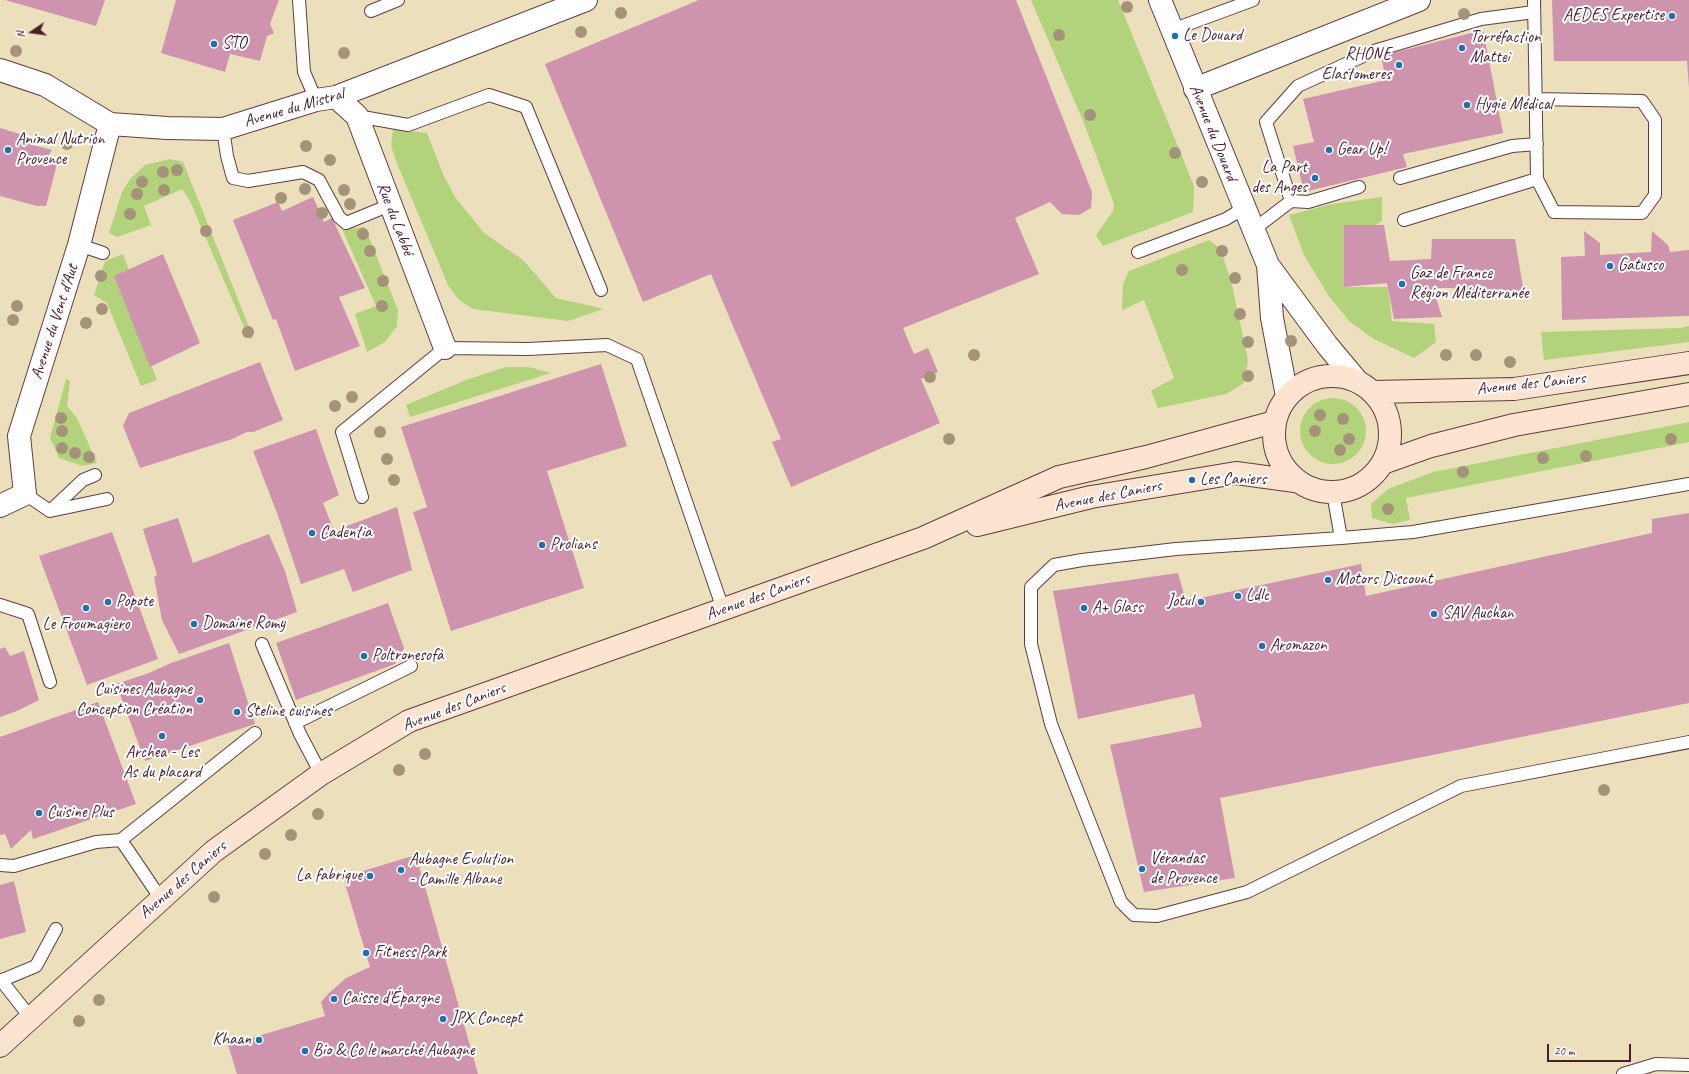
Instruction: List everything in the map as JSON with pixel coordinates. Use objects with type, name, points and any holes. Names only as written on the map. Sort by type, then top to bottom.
[{"type":"street","name":"Avenue du Mistral","points":[[0,70],[45,84],[110,124],[167,128],[223,129],[326,98],[586,0]]},
{"type":"street","name":"Avenue du Douard","points":[[1160,0],[1268,265],[1327,345],[1365,387]]},
{"type":"street","points":[[1195,89],[1419,0]]},
{"type":"street","name":"Rue du Labbé","points":[[326,98],[357,116],[445,348]]},
{"type":"street","name":"Avenue du Vent d'Aut","points":[[25,494],[19,436],[79,245],[110,124]]},
{"type":"street","name":"Avenue du Douard","points":[[1268,265],[1272,318],[1287,396]]},
{"type":"street","name":"Avenue des Caniers","points":[[1365,387],[1514,389],[1689,363]]},
{"type":"street","points":[[1319,376],[1343,376],[1365,387],[1384,408],[1390,426],[1390,445],[1383,463],[1370,479],[1353,489],[1333,493],[1314,490],[1295,481],[1284,469],[1276,454],[1273,439],[1274,422],[1279,408],[1287,396],[1301,384],[1319,376]]},
{"type":"street","name":"Avenue des Caniers","points":[[1383,463],[1431,446],[1514,425],[1689,394]]},
{"type":"street","name":"Avenue des Caniers","points":[[0,1046],[30,1017],[214,851],[321,774],[409,721],[923,538],[1059,477],[1146,457],[1274,422]]},
{"type":"street","name":"Avenue des Caniers","points":[[923,538],[1091,497],[1236,473],[1295,481]]},
{"type":"street","points":[[0,506],[25,494]]},
{"type":"lane","points":[[299,0],[304,72],[326,98]]},
{"type":"lane","points":[[371,11],[398,0]]},
{"type":"lane","points":[[1172,30],[1222,5],[1253,0]]},
{"type":"lane","points":[[1291,201],[1266,122],[1298,86],[1374,51],[1481,19],[1534,6],[1537,179],[1554,212],[1642,213],[1655,195],[1655,120],[1642,101],[1536,99]]},
{"type":"lane","points":[[357,116],[408,125],[489,95],[526,107],[601,290]]},
{"type":"lane","points":[[223,129],[227,156],[233,178],[248,181],[303,172],[319,180],[339,217],[346,223],[390,205]]},
{"type":"lane","points":[[1400,178],[1512,146],[1537,144]]},
{"type":"lane","points":[[1404,220],[1537,179]]},
{"type":"lane","points":[[1253,230],[1291,201],[1308,202],[1359,187]]},
{"type":"lane","points":[[1138,252],[1226,218],[1244,208]]},
{"type":"lane","points":[[79,245],[103,253]]},
{"type":"lane","points":[[362,498],[342,432],[445,348],[528,349],[607,344],[637,359],[723,609]]},
{"type":"lane","points":[[50,511],[83,480],[95,475]]},
{"type":"lane","points":[[1689,484],[1412,532],[1176,549],[1082,560],[1054,565],[1031,587],[1031,644],[1052,724],[1120,902],[1134,915],[1157,916],[1247,892],[1461,786],[1689,742]]},
{"type":"lane","points":[[1333,493],[1341,538]]},
{"type":"lane","points":[[25,494],[50,511],[107,499]]},
{"type":"lane","points":[[0,605],[28,614],[50,682]]},
{"type":"lane","points":[[262,644],[295,723],[321,774]]},
{"type":"lane","points":[[295,723],[411,666]]},
{"type":"lane","points":[[0,865],[14,866],[96,842],[121,840],[255,733]]},
{"type":"lane","points":[[121,840],[161,899]]},
{"type":"lane","points":[[30,1017],[0,980],[36,966],[56,930]]},
{"type":"lane","points":[[1623,1074],[1656,1064],[1689,1065]]},
{"type":"green space","points":[[1031,0],[1118,0],[1194,186],[1193,212],[1103,246],[1096,235],[1113,211],[1114,204],[1084,123]]},
{"type":"green space","points":[[393,129],[427,133],[443,174],[455,197],[484,233],[523,260],[556,298],[604,309],[568,321],[473,309],[458,299],[448,285],[396,161],[391,145]]},
{"type":"green space","points":[[170,159],[183,162],[253,337],[249,339],[190,201],[182,189],[144,206],[151,225],[117,237],[109,233],[122,192],[130,179],[145,165]]},
{"type":"green space","points":[[1382,197],[1382,221],[1376,225],[1344,226],[1344,287],[1388,287],[1392,321],[1434,324],[1436,342],[1414,358],[1374,339],[1349,321],[1328,295],[1304,255],[1289,215],[1332,204]]},
{"type":"green space","points":[[365,227],[398,310],[397,326],[385,342],[367,352],[355,314],[376,306],[342,229]]},
{"type":"green space","points":[[1209,240],[1221,249],[1232,285],[1248,360],[1244,383],[1226,394],[1158,408],[1151,391],[1174,378],[1144,300],[1122,310],[1123,284],[1129,271]]},
{"type":"green space","points":[[123,254],[129,270],[115,276],[157,380],[141,386],[107,303],[94,295],[105,261]]},
{"type":"green space","points":[[1689,326],[1689,342],[1544,360],[1541,332],[1681,328]]},
{"type":"green space","points":[[506,367],[529,367],[551,373],[410,417],[406,405],[466,380]]},
{"type":"green space","points":[[66,379],[70,381],[67,406],[77,418],[97,463],[82,466],[59,458],[50,438]]},
{"type":"green space","points":[[1327,398],[1339,398],[1346,400],[1357,407],[1364,418],[1366,431],[1364,444],[1357,455],[1346,462],[1339,464],[1327,464],[1320,462],[1309,455],[1302,444],[1300,437],[1300,425],[1302,418],[1309,407],[1320,400]]},
{"type":"green space","points":[[1689,422],[1689,442],[1406,498],[1410,520],[1393,524],[1372,518],[1371,504],[1388,489],[1433,472]]},
{"type":"building","points":[[5,0],[105,0],[96,26]]},
{"type":"building","name":"STO","points":[[176,0],[279,0],[270,24],[274,33],[267,36],[260,61],[230,54],[225,72],[161,53]]},
{"type":"building","points":[[699,0],[1016,0],[1092,192],[1091,208],[1079,215],[1062,214],[1050,202],[1015,218],[1039,274],[903,328],[914,354],[928,348],[938,372],[921,379],[940,423],[791,487],[772,442],[781,439],[711,274],[643,302],[545,64]]},
{"type":"building","points":[[1552,0],[1689,0],[1689,88],[1687,61],[1554,61]]},
{"type":"building","points":[[1483,30],[1503,133],[1403,154],[1407,167],[1304,192],[1293,146],[1314,142],[1303,99],[1386,80],[1381,56]]},
{"type":"building","points":[[0,128],[33,138],[33,145],[52,150],[45,161],[57,164],[46,206],[37,206],[0,196]]},
{"type":"building","points":[[313,197],[324,222],[332,218],[365,288],[339,297],[360,346],[295,371],[276,319],[273,320],[233,220],[278,202],[282,211]]},
{"type":"building","points":[[1344,225],[1384,225],[1390,261],[1431,259],[1432,239],[1515,239],[1523,287],[1517,295],[1453,297],[1454,288],[1433,288],[1442,317],[1394,319],[1387,283],[1344,287]]},
{"type":"building","points":[[1584,231],[1600,243],[1600,255],[1651,252],[1652,231],[1668,245],[1670,252],[1689,250],[1689,316],[1562,320],[1561,257],[1585,256]]},
{"type":"building","points":[[163,254],[200,343],[150,367],[114,276]]},
{"type":"building","points":[[260,362],[283,420],[253,432],[247,432],[232,439],[140,468],[123,426],[129,413]]},
{"type":"building","points":[[601,364],[627,446],[547,471],[584,588],[451,631],[413,512],[427,507],[401,427]]},
{"type":"building","points":[[316,429],[339,495],[323,503],[334,531],[397,507],[412,570],[353,592],[344,569],[301,584],[277,513],[253,451]]},
{"type":"building","points":[[1689,513],[1689,703],[1220,798],[1235,878],[1144,892],[1110,745],[1202,727],[1194,694],[1078,719],[1053,591],[1178,573],[1186,601],[1361,564],[1366,596],[1652,533],[1652,519]]},
{"type":"building","points":[[178,518],[193,563],[269,534],[285,571],[297,612],[179,654],[162,620],[154,577],[157,575],[143,529]]},
{"type":"building","points":[[112,532],[158,659],[87,685],[39,556]]},
{"type":"building","points":[[388,603],[404,648],[395,664],[296,700],[276,643]]},
{"type":"building","points":[[229,643],[255,724],[145,761],[116,684]]},
{"type":"building","points":[[5,647],[10,656],[24,651],[39,700],[17,711],[0,717],[0,649]]},
{"type":"building","points":[[98,702],[136,804],[33,839],[31,830],[11,849],[5,834],[0,835],[0,737]]},
{"type":"building","points":[[416,855],[478,1074],[237,1074],[228,1045],[325,1016],[321,1002],[329,993],[346,978],[370,967],[343,877]]},
{"type":"building","points":[[14,881],[26,932],[0,939],[0,885]]},
{"type":"place","name":"AEDES Expertise","points":[[1672,16]]},
{"type":"place","name":"Le Douard","points":[[1175,36]]},
{"type":"place","name":"STO","points":[[214,44]]},
{"type":"place","name":"Torréfaction Mattei","points":[[1462,48]]},
{"type":"place","name":"RHONE Elastomeres","points":[[1399,65]]},
{"type":"place","name":"Hygie Médical","points":[[1467,105]]},
{"type":"place","name":"Animal Nutrion Provence","points":[[8,150]]},
{"type":"place","name":"Gear Up!","points":[[1329,150]]},
{"type":"place","name":"La Part des Anges","points":[[1315,178]]},
{"type":"place","name":"Gatusso","points":[[1610,266]]},
{"type":"place","name":"Gaz de France Région Méditerranée","points":[[1402,284]]},
{"type":"place","name":"Les Caniers","points":[[1192,480]]},
{"type":"place","name":"Cadentia","points":[[312,533]]},
{"type":"place","name":"Prolians","points":[[542,545]]},
{"type":"place","name":"Motors Discount","points":[[1328,580]]},
{"type":"place","name":"Ldlc","points":[[1238,596]]},
{"type":"place","name":"Popote","points":[[108,602]]},
{"type":"place","name":"Jotul","points":[[1201,602]]},
{"type":"place","name":"Le Froumagiero","points":[[86,608]]},
{"type":"place","name":"A+ Glass","points":[[1084,608]]},
{"type":"place","name":"SAV Auchan","points":[[1434,614]]},
{"type":"place","name":"Domaine Romy","points":[[194,624]]},
{"type":"place","name":"Aromazon","points":[[1262,646]]},
{"type":"place","name":"Poltronesofà","points":[[364,656]]},
{"type":"place","name":"Cuisines Aubagne Conception Création","points":[[200,700]]},
{"type":"place","name":"Steline cuisines","points":[[237,712]]},
{"type":"place","name":"Archea - Les As du placard","points":[[162,736]]},
{"type":"place","name":"Cuisine Plus","points":[[39,813]]},
{"type":"place","name":"Vérandas de Provence","points":[[1142,869]]},
{"type":"place","name":"Aubagne Evolution - Camille Albane","points":[[401,870]]},
{"type":"place","name":"La fabrique","points":[[370,876]]},
{"type":"place","name":"Fitness Park","points":[[366,953]]},
{"type":"place","name":"Caisse d'Épargne","points":[[334,999]]},
{"type":"place","name":"JPX Concept","points":[[443,1019]]},
{"type":"place","name":"Khaan","points":[[259,1040]]},
{"type":"place","name":"Bio & Co le marché Aubagne","points":[[305,1051]]}]
